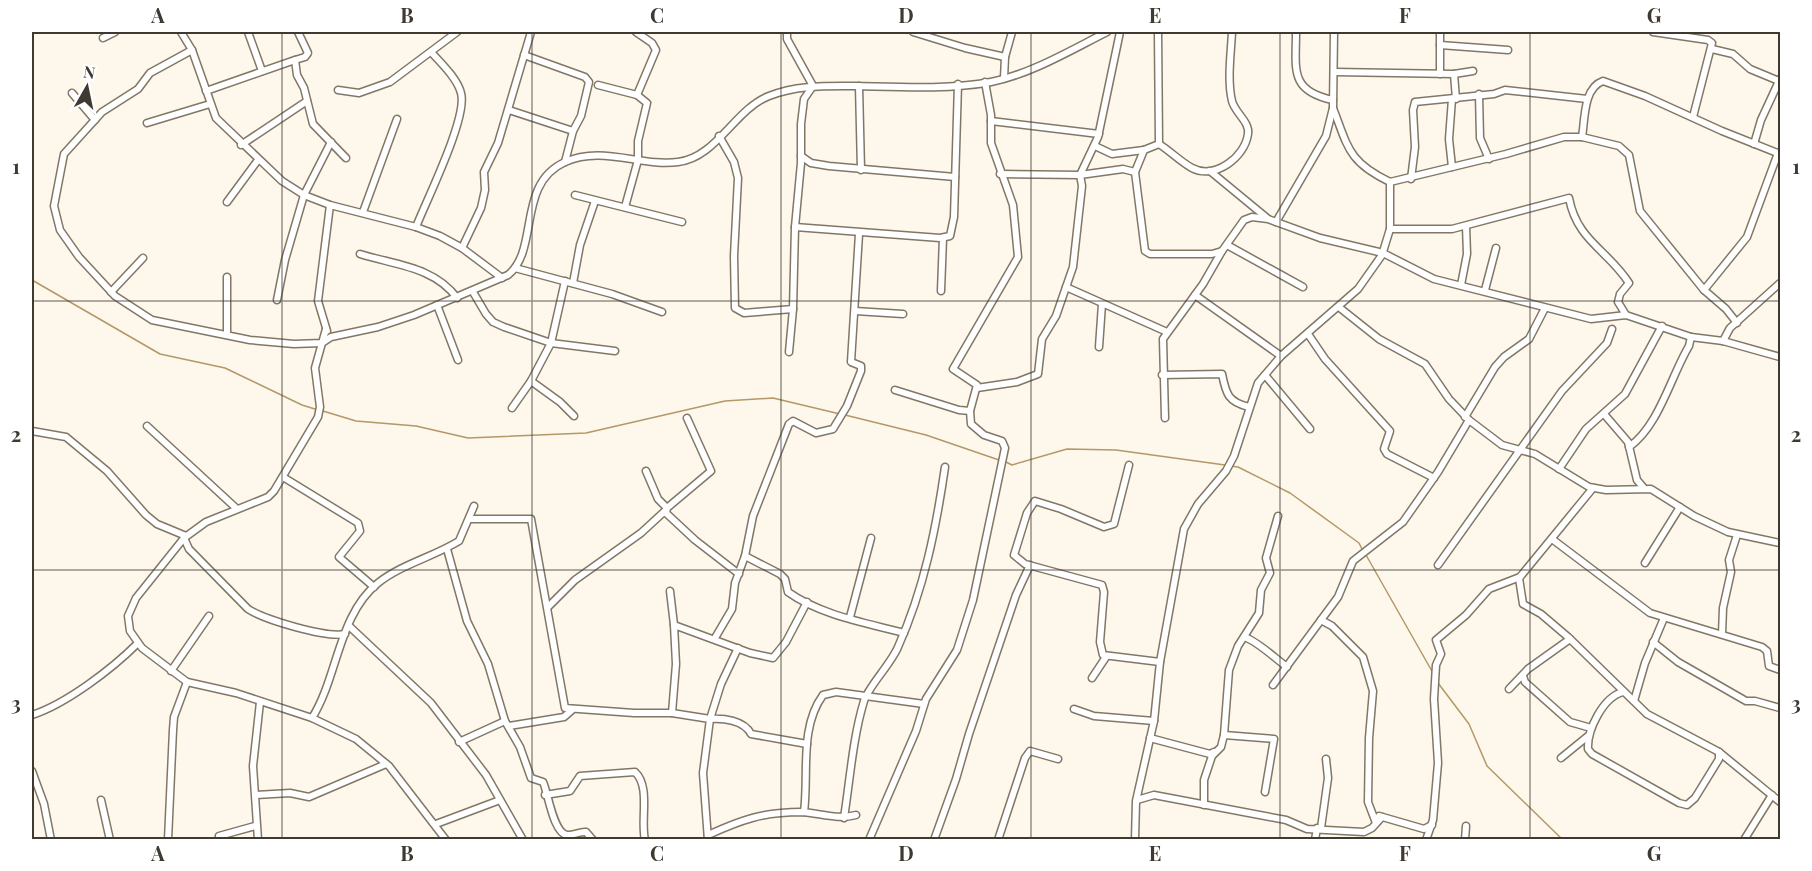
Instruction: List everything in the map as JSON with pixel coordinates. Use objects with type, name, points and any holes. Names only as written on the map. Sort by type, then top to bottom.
[{"type":"street","points":[[103,38],[115,32]]},
{"type":"street","points":[[181,32],[192,50],[216,118],[241,145],[282,181],[304,195],[330,205],[416,227],[462,248],[502,278]]},
{"type":"street","points":[[248,32],[262,71]]},
{"type":"street","points":[[206,91],[305,57],[308,53],[298,32]]},
{"type":"street","points":[[338,90],[359,93],[390,82],[457,32]]},
{"type":"street","points":[[462,248],[477,218],[485,190],[484,172],[495,150],[509,110],[531,32]]},
{"type":"street","points":[[636,32],[652,43],[656,50],[637,95]]},
{"type":"street","points":[[787,32],[787,39],[813,87]]},
{"type":"street","points":[[913,32],[1005,57]]},
{"type":"street","points":[[1005,78],[1005,57],[1012,32]]},
{"type":"street","points":[[565,162],[605,156],[638,160],[687,160],[719,136],[754,104],[766,97],[813,87],[985,82],[1005,78],[1099,33],[1107,32]]},
{"type":"street","points":[[977,388],[1036,377],[1042,339],[1056,316],[1075,256],[1082,186],[1080,175],[1099,134],[1120,32]]},
{"type":"street","points":[[1158,32],[1159,144]]},
{"type":"street","points":[[1210,171],[1229,164],[1248,135],[1248,127],[1232,101],[1232,32]]},
{"type":"street","points":[[1296,32],[1298,81],[1305,90],[1333,100]]},
{"type":"street","points":[[1276,222],[1324,141],[1333,108],[1334,32]]},
{"type":"street","points":[[1440,32],[1440,74]]},
{"type":"street","points":[[1653,32],[1708,40],[1712,49],[1693,117]]},
{"type":"street","points":[[1440,45],[1508,50]]},
{"type":"street","points":[[1712,49],[1733,54],[1750,69],[1780,80],[1761,120],[1754,144]]},
{"type":"street","points":[[192,50],[150,73],[138,89],[109,106],[64,154],[54,206],[63,236],[111,292],[126,305],[152,320],[226,335],[294,344],[322,343],[331,337],[378,327],[473,292],[502,278],[515,268],[538,187],[565,162],[573,131],[581,116],[589,82],[585,77],[524,55]]},
{"type":"street","points":[[416,227],[458,129],[462,109],[458,86],[431,51]]},
{"type":"street","points":[[295,60],[297,75],[313,124],[346,158]]},
{"type":"street","points":[[1335,72],[1454,74],[1473,71]]},
{"type":"street","points":[[1452,167],[1449,140],[1454,99],[1454,74]]},
{"type":"street","points":[[1582,137],[1587,99],[1594,87],[1603,81],[1779,153],[1747,237],[1704,290]]},
{"type":"street","points":[[869,840],[916,730],[924,704],[957,650],[973,600],[1005,448],[1002,441],[975,428],[970,411],[977,388],[976,383],[953,369],[1018,257],[1013,205],[1000,174],[991,143],[991,121],[985,82]]},
{"type":"street","points":[[795,227],[859,234],[944,238],[950,236],[953,231],[958,84]]},
{"type":"street","points":[[598,85],[637,95],[645,100],[647,108],[638,141],[638,160],[625,207]]},
{"type":"street","points":[[789,352],[803,104],[805,95],[813,87]]},
{"type":"street","points":[[860,87],[861,170]]},
{"type":"street","points":[[1411,179],[1415,147],[1414,105],[1424,100],[1454,99],[1479,94],[1494,94],[1506,90],[1587,99]]},
{"type":"street","points":[[72,93],[95,120]]},
{"type":"street","points":[[1479,94],[1480,138],[1489,159]]},
{"type":"street","points":[[241,145],[307,101]]},
{"type":"street","points":[[147,123],[210,104]]},
{"type":"street","points":[[1333,108],[1351,154],[1374,175],[1390,182],[1411,179],[1489,159],[1564,137],[1582,137],[1618,146],[1626,151],[1640,211],[1704,290],[1726,309],[1737,323]]},
{"type":"street","points":[[509,110],[573,131]]},
{"type":"street","points":[[363,212],[398,119]]},
{"type":"street","points":[[991,121],[1099,134]]},
{"type":"street","points":[[719,136],[734,162],[738,178],[734,256],[735,308],[744,313],[793,309]]},
{"type":"street","points":[[277,300],[285,260],[304,195],[331,142]]},
{"type":"street","points":[[1095,146],[1112,154],[1144,150],[1159,144],[1171,150],[1190,167],[1210,171],[1268,219]]},
{"type":"street","points":[[1144,150],[1135,172],[1146,252],[1212,254],[1221,251]]},
{"type":"street","points":[[801,156],[818,165],[955,177]]},
{"type":"street","points":[[227,202],[258,159]]},
{"type":"street","points":[[1000,174],[1080,175],[1114,169],[1135,172]]},
{"type":"street","points":[[1135,840],[1136,801],[1154,721],[1160,662],[1184,529],[1198,504],[1231,463],[1258,383],[1281,356],[1340,308],[1368,277],[1383,254],[1390,229],[1390,182]]},
{"type":"street","points":[[575,195],[682,222]]},
{"type":"street","points":[[1390,229],[1437,231],[1466,226],[1569,198],[1572,216],[1581,232],[1629,283],[1620,294],[1618,302],[1626,315]]},
{"type":"street","points":[[573,283],[582,236],[595,201]]},
{"type":"street","points":[[330,205],[318,301],[326,329],[331,337]]},
{"type":"street","points":[[1165,418],[1162,346],[1167,332],[1195,294],[1221,251],[1248,218],[1268,219],[1320,238],[1383,254],[1418,272],[1545,308],[1591,319],[1626,315],[1691,336],[1723,341],[1780,357]]},
{"type":"street","points":[[1461,285],[1467,254],[1466,226]]},
{"type":"street","points":[[715,638],[732,609],[735,583],[745,556],[753,516],[789,424],[793,421],[816,432],[828,432],[847,406],[862,368],[851,362],[859,234]]},
{"type":"street","points":[[941,291],[944,238]]},
{"type":"street","points":[[1227,245],[1303,287]]},
{"type":"street","points":[[1485,290],[1496,248]]},
{"type":"street","points":[[360,254],[432,274],[457,297]]},
{"type":"street","points":[[1212,254],[1217,260]]},
{"type":"street","points":[[111,292],[143,258]]},
{"type":"street","points":[[515,268],[612,294],[662,312]]},
{"type":"street","points":[[226,335],[227,277]]},
{"type":"street","points":[[512,408],[531,381],[551,344],[565,281]]},
{"type":"street","points":[[1723,341],[1730,328],[1780,283]]},
{"type":"street","points":[[1066,287],[1167,332]]},
{"type":"street","points":[[473,292],[479,305],[494,322],[551,344],[615,351]]},
{"type":"street","points":[[1195,294],[1281,356]]},
{"type":"street","points":[[1099,347],[1102,304]]},
{"type":"street","points":[[437,305],[458,360]]},
{"type":"street","points":[[1340,308],[1372,334],[1425,364],[1443,393],[1495,442],[1535,454],[1593,488],[1606,490],[1643,487],[1651,489],[1680,507],[1737,535],[1780,543]]},
{"type":"street","points":[[1273,685],[1344,588],[1353,561],[1403,522],[1434,478],[1496,368],[1504,357],[1529,339],[1545,308]]},
{"type":"street","points":[[855,311],[903,314]]},
{"type":"street","points":[[1559,469],[1586,429],[1625,394],[1662,326]]},
{"type":"street","points":[[326,329],[315,368],[320,407],[318,417],[283,477],[268,497],[206,522],[185,537],[129,610],[129,626],[138,643],[187,682],[312,718],[356,740],[386,764],[409,789],[447,840]]},
{"type":"street","points":[[1438,566],[1570,381],[1607,343],[1612,329]]},
{"type":"street","points":[[1308,334],[1325,359],[1390,431],[1384,449],[1387,454],[1434,478]]},
{"type":"street","points":[[1629,447],[1640,438],[1661,404],[1689,346],[1691,336]]},
{"type":"street","points":[[1162,375],[1222,374],[1226,396],[1235,403],[1249,407]]},
{"type":"street","points":[[1265,375],[1310,429]]},
{"type":"street","points":[[531,381],[560,402],[574,416]]},
{"type":"street","points":[[896,390],[959,410],[970,411]]},
{"type":"street","points":[[1605,414],[1623,434],[1629,447],[1637,480],[1643,487]]},
{"type":"street","points":[[548,607],[575,580],[641,533],[711,471],[687,418]]},
{"type":"street","points":[[147,426],[237,509]]},
{"type":"street","points":[[32,431],[66,437],[107,471],[146,515],[157,524],[185,537],[189,549],[248,609],[259,616],[322,633],[345,634]]},
{"type":"street","points":[[1129,465],[1122,501],[1114,524],[1110,527],[1098,525],[1038,501],[1030,506],[1014,555],[1019,561],[1030,565],[1102,585],[1104,592],[1100,642],[1103,655],[1160,662]]},
{"type":"street","points":[[844,818],[857,726],[864,699],[897,650],[904,633],[933,545],[945,466]]},
{"type":"street","points":[[646,471],[658,499],[672,520],[740,574]]},
{"type":"street","points":[[283,477],[358,523],[360,531],[339,557],[374,587]]},
{"type":"street","points":[[1427,838],[1432,825],[1438,763],[1435,674],[1441,654],[1436,640],[1466,615],[1489,589],[1519,578],[1593,488]]},
{"type":"street","points":[[312,718],[326,692],[345,634],[365,595],[399,570],[447,549],[459,541],[474,506]]},
{"type":"street","points":[[1645,564],[1680,507]]},
{"type":"street","points":[[1204,805],[1203,788],[1212,754],[1221,747],[1224,735],[1229,670],[1244,637],[1259,613],[1262,590],[1270,573],[1266,558],[1278,516]]},
{"type":"street","points":[[470,519],[531,519],[548,607],[562,702],[565,708],[672,713],[738,723],[748,728],[751,734],[774,740],[807,744]]},
{"type":"street","points":[[1722,634],[1723,608],[1731,572],[1729,560],[1737,535]]},
{"type":"street","points":[[850,617],[871,538]]},
{"type":"street","points":[[1552,539],[1638,605],[1664,618],[1766,649],[1769,666],[1780,670]]},
{"type":"street","points":[[447,549],[467,621],[488,664],[507,724],[531,778],[543,782],[545,795],[563,834],[567,836],[586,832],[593,840]]},
{"type":"street","points":[[745,556],[780,574],[785,579],[788,592],[807,602],[904,633]]},
{"type":"street","points":[[934,840],[1016,595],[1030,565]]},
{"type":"street","points":[[1519,578],[1523,604],[1541,614],[1570,639],[1623,692],[1633,697],[1653,718],[1721,756],[1776,798]]},
{"type":"street","points":[[670,591],[676,664],[672,713]]},
{"type":"street","points":[[674,625],[773,658],[786,642],[807,602]]},
{"type":"street","points":[[171,671],[209,616]]},
{"type":"street","points":[[1633,697],[1664,618]]},
{"type":"street","points":[[1321,620],[1332,626],[1363,657],[1373,691],[1369,738],[1368,802],[1376,823]]},
{"type":"street","points":[[349,626],[431,703],[486,775],[522,840]]},
{"type":"street","points":[[1244,637],[1252,639],[1267,654],[1287,667]]},
{"type":"street","points":[[1509,689],[1562,642],[1570,639]]},
{"type":"street","points":[[1653,642],[1678,662],[1746,701],[1761,702],[1780,708]]},
{"type":"street","points":[[32,715],[53,706],[102,674],[138,643]]},
{"type":"street","points":[[738,648],[718,691],[710,719],[703,773],[708,837],[764,813],[804,812],[844,818],[856,815]]},
{"type":"street","points":[[1092,678],[1106,657]]},
{"type":"street","points":[[1523,676],[1525,682],[1570,722],[1591,728]]},
{"type":"street","points":[[168,840],[173,724],[187,682]]},
{"type":"street","points":[[804,812],[807,744],[813,715],[827,692],[868,695],[924,704]]},
{"type":"street","points":[[1623,692],[1612,697],[1591,728],[1588,749],[1592,754],[1684,804],[1695,798],[1721,756]]},
{"type":"street","points":[[258,840],[255,826],[256,795],[253,762],[260,702]]},
{"type":"street","points":[[1074,709],[1094,716],[1154,721]]},
{"type":"street","points":[[459,742],[507,724],[564,717],[572,710]]},
{"type":"street","points":[[1224,735],[1274,739],[1265,792]]},
{"type":"street","points":[[1561,758],[1589,735]]},
{"type":"street","points":[[1150,738],[1212,754]]},
{"type":"street","points":[[998,840],[1025,758],[1030,751],[1058,759]]},
{"type":"street","points":[[1315,840],[1328,778],[1326,759]]},
{"type":"street","points":[[256,795],[291,793],[309,797],[386,764]]},
{"type":"street","points":[[32,771],[44,804],[51,840]]},
{"type":"street","points":[[545,795],[570,791],[580,777],[635,772],[640,776],[643,792],[645,840]]},
{"type":"street","points":[[1744,840],[1780,791]]},
{"type":"street","points":[[1136,801],[1154,795],[1286,820],[1307,829],[1356,832],[1369,830],[1382,817]]},
{"type":"street","points":[[101,800],[110,840]]},
{"type":"street","points":[[436,824],[500,800]]},
{"type":"street","points":[[1372,812],[1424,829],[1432,825]]},
{"type":"street","points":[[219,836],[255,826]]},
{"type":"street","points":[[1465,840],[1467,826]]},
{"type":"street","points":[[1424,829],[1427,838]]},
{"type":"waterway","points":[[32,280],[160,354],[225,368],[302,405],[318,410]]},
{"type":"waterway","points":[[323,411],[356,421],[416,426],[468,438],[586,433],[725,401],[773,398],[840,414]]},
{"type":"waterway","points":[[845,415],[926,435],[999,460]]},
{"type":"waterway","points":[[1006,462],[1012,465],[1067,449],[1116,450],[1225,465]]},
{"type":"waterway","points":[[1230,466],[1238,467],[1290,493],[1359,543],[1363,551]]},
{"type":"waterway","points":[[1366,555],[1433,673]]},
{"type":"waterway","points":[[1438,683],[1469,724],[1487,766],[1563,840]]}]
